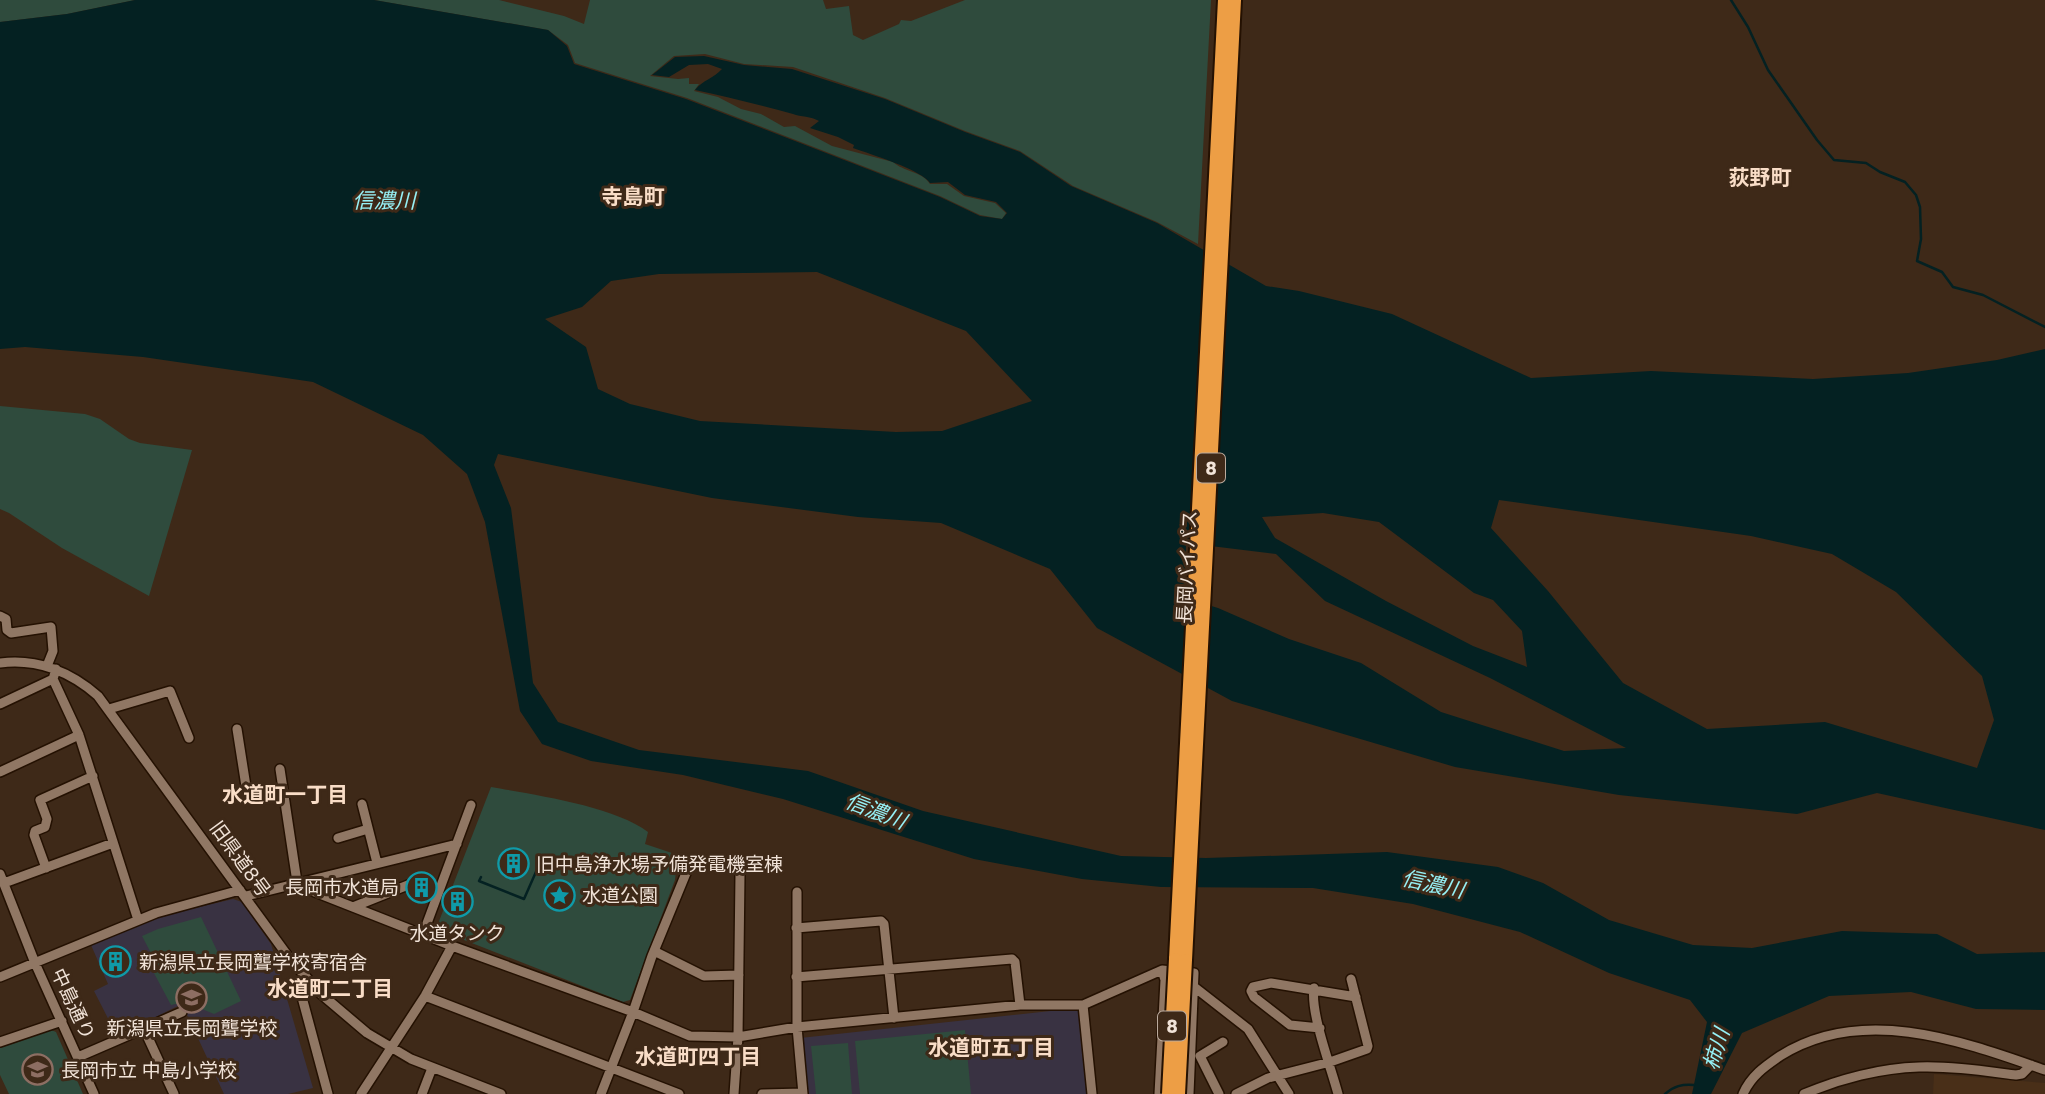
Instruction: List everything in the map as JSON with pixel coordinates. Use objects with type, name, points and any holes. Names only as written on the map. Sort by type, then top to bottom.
[{"type":"highway","name":"長岡バイパス","points":[[1182,935],[1224,0]]},
{"type":"highway","name":"長岡バイパス","points":[[1168,1094],[1182,935],[1235,0]]},
{"type":"highway","name":"長岡バイパス","points":[[1179,1094],[1180,959]]},
{"type":"street","points":[[0,616],[6,619],[7,629],[12,633],[51,627],[54,651],[52,671],[79,735],[138,920]]},
{"type":"street","name":"旧県道8号","points":[[0,663],[29,662],[87,686],[109,709],[303,975],[349,1020],[392,1048],[432,1068],[501,1094]]},
{"type":"street","points":[[0,704],[52,671]]},
{"type":"street","points":[[109,709],[170,691],[189,738]]},
{"type":"street","points":[[237,729],[248,799],[283,792]]},
{"type":"street","points":[[0,772],[79,735]]},
{"type":"street","points":[[280,769],[297,882],[302,887],[690,1036],[738,1037],[797,1027],[1020,1005],[1083,1005],[1162,970],[1194,973],[1189,1094]]},
{"type":"street","points":[[46,868],[34,835],[35,831],[45,827],[47,819],[40,800],[93,776]]},
{"type":"street","points":[[362,804],[377,863]]},
{"type":"street","points":[[422,934],[471,805]]},
{"type":"street","points":[[338,838],[368,829]]},
{"type":"street","points":[[113,843],[46,868],[2,879],[4,897],[35,963],[177,906],[297,882],[457,844]]},
{"type":"street","points":[[601,1094],[691,861]]},
{"type":"street","points":[[734,1094],[738,1037],[740,874]]},
{"type":"street","points":[[353,906],[414,883]]},
{"type":"street","points":[[762,1094],[803,1093],[797,1027],[797,892]]},
{"type":"street","points":[[796,928],[881,921],[884,924],[894,1018]]},
{"type":"street","points":[[361,1094],[425,996],[452,946]]},
{"type":"street","points":[[654,951],[704,976],[739,975]]},
{"type":"street","points":[[796,977],[1012,959],[1015,962],[1020,1005]]},
{"type":"street","name":"中島通り","points":[[0,977],[35,963],[94,1094]]},
{"type":"street","points":[[1159,1094],[1165,980],[1162,970]]},
{"type":"street","points":[[303,975],[299,986],[328,1094]]},
{"type":"street","points":[[1236,1094],[1268,1078],[1367,1049],[1351,979]]},
{"type":"street","points":[[1320,1028],[1290,1025],[1254,997],[1251,991],[1253,987],[1271,982],[1356,996]]},
{"type":"street","points":[[1193,986],[1248,1029],[1289,1094]]},
{"type":"street","points":[[1314,988],[1313,996],[1320,1028],[1338,1094]]},
{"type":"street","points":[[425,996],[679,1094]]},
{"type":"street","points":[[1083,1005],[1092,1094]]},
{"type":"street","points":[[78,1057],[182,1012]]},
{"type":"street","points":[[0,1042],[62,1021]]},
{"type":"street","points":[[144,1029],[174,1094]]},
{"type":"street","points":[[1743,1094],[1757,1073],[1795,1048],[1861,1029],[1895,1030],[1932,1037],[2000,1053],[2045,1070]]},
{"type":"street","points":[[1219,1094],[1200,1056],[1223,1042]]},
{"type":"street","points":[[1804,1094],[1845,1080],[1904,1069],[1929,1067],[2022,1074],[2031,1065]]},
{"type":"street","points":[[422,1094],[432,1068]]},
{"type":"shaded area","name":"新潟県立長岡聾学校","points":[[233,899],[242,902],[271,944],[313,1088],[288,1094],[224,1094],[182,1004],[117,1036],[94,991],[108,984],[91,945],[157,917]]},
{"type":"shaded area","points":[[1078,1008],[1088,1094],[807,1094],[800,1038]]},
{"type":"shaded area","points":[[1934,1074],[2045,1083],[2045,1094],[1933,1094]]},
{"type":"green space","points":[[0,0],[135,0],[67,14],[0,22]]},
{"type":"green space","points":[[374,0],[499,0],[564,16],[584,24],[590,0],[823,0],[826,9],[849,6],[853,35],[863,40],[899,24],[901,20],[911,21],[965,0],[1211,0],[1198,244],[1157,222],[1073,186],[1020,151],[885,98],[793,67],[744,64],[705,54],[674,56],[650,76],[689,78],[689,84],[699,84],[694,91],[718,97],[741,109],[761,114],[784,127],[795,126],[832,146],[893,162],[922,176],[930,184],[947,184],[964,196],[995,203],[1006,213],[1002,219],[980,215],[940,196],[687,98],[575,63],[568,45],[548,30]]},
{"type":"green space","points":[[0,406],[85,414],[100,419],[129,439],[140,443],[192,450],[149,596],[62,548],[0,509]]},
{"type":"green space","name":"水道公園","points":[[491,787],[551,798],[615,815],[648,832],[645,844],[678,855],[675,880],[630,1000],[623,1002],[436,929]]},
{"type":"green space","points":[[201,917],[241,1001],[214,1014],[185,1002],[171,1005],[147,960],[153,957],[142,936]]},
{"type":"green space","name":"長岡市立 中島小学校","points":[[49,1029],[56,1032],[83,1094],[9,1094],[0,1075],[0,1048]]},
{"type":"green space","points":[[965,1030],[971,1094],[860,1094],[855,1041]]},
{"type":"green space","points":[[848,1043],[852,1094],[816,1094],[811,1046]]},
{"type":"water","name":"信濃川","points":[[135,0],[374,0],[548,30],[567,46],[574,64],[686,99],[940,197],[980,216],[1002,219],[1007,213],[996,202],[965,195],[948,182],[930,183],[907,168],[853,148],[854,145],[838,137],[810,128],[819,121],[816,119],[695,90],[722,69],[708,64],[689,65],[669,77],[652,75],[675,57],[704,56],[744,65],[792,69],[885,99],[1020,152],[1071,186],[1157,223],[1266,286],[1299,291],[1392,314],[1531,378],[1651,371],[1813,379],[1908,373],[1997,360],[2045,349],[2045,830],[1877,793],[1797,814],[1619,795],[1455,767],[1232,701],[1097,628],[1050,569],[941,523],[858,517],[712,498],[498,454],[494,465],[511,508],[533,683],[558,722],[639,750],[808,771],[923,811],[1121,856],[1206,858],[1387,852],[1498,867],[1543,883],[1609,920],[1693,945],[1752,948],[1842,931],[1937,934],[1977,954],[2045,952],[2045,1010],[1976,1009],[1911,992],[1829,996],[1742,1033],[1711,1094],[1692,1094],[1707,1022],[1690,1000],[1609,973],[1520,932],[1413,904],[1313,888],[1161,887],[1082,879],[974,859],[783,799],[683,775],[591,761],[542,744],[520,711],[485,522],[467,474],[423,435],[313,382],[143,357],[25,347],[0,349],[0,22],[67,14]],"holes":[[[817,272],[966,331],[1032,401],[942,431],[896,432],[700,421],[630,404],[598,389],[586,347],[545,319],[582,307],[611,281],[659,274]],[[1499,500],[1751,536],[1832,554],[1896,592],[1982,676],[1994,720],[1977,768],[1825,722],[1707,729],[1623,683],[1548,591],[1491,528]],[[1323,513],[1379,522],[1474,593],[1493,600],[1522,631],[1527,667],[1473,646],[1386,601],[1275,538],[1262,517]],[[1186,543],[1276,554],[1325,601],[1490,678],[1626,748],[1564,751],[1441,712],[1361,663],[1289,639],[1218,608],[1185,598]]]},
{"type":"waterway","points":[[1731,0],[1748,27],[1768,70],[1834,160],[1866,163],[1905,182],[1916,195],[1920,207],[1921,239],[1917,261],[1942,272],[1953,287],[1983,295],[2045,327]]},
{"type":"waterway","points":[[481,877],[479,881],[524,899],[539,865]]},
{"type":"waterway","points":[[1665,1094],[1678,1086],[1694,1085]]},
{"type":"place","name":"旧中島浄水場予備発電機室棟","points":[[513,864]]},
{"type":"place","name":"長岡市水道局","points":[[422,887]]},
{"type":"place","name":"水道公園","points":[[559,895]]},
{"type":"place","name":"水道タンク","points":[[457,902]]},
{"type":"place","name":"新潟県立長岡聾学校寄宿舎","points":[[116,962]]},
{"type":"place","name":"新潟県立長岡聾学校","points":[[192,997]]},
{"type":"place","name":"長岡市立 中島小学校","points":[[38,1070]]},
{"type":"district","name":"荻野町","points":[[1760,177]]},
{"type":"district","name":"寺島町","points":[[633,196]]},
{"type":"district","name":"水道町一丁目","points":[[285,794]]},
{"type":"district","name":"水道町二丁目","points":[[330,988]]},
{"type":"district","name":"水道町五丁目","points":[[991,1047]]},
{"type":"district","name":"水道町四丁目","points":[[698,1056]]},
{"type":"water label","name":"柿川","points":[[1716,1049]]}]
